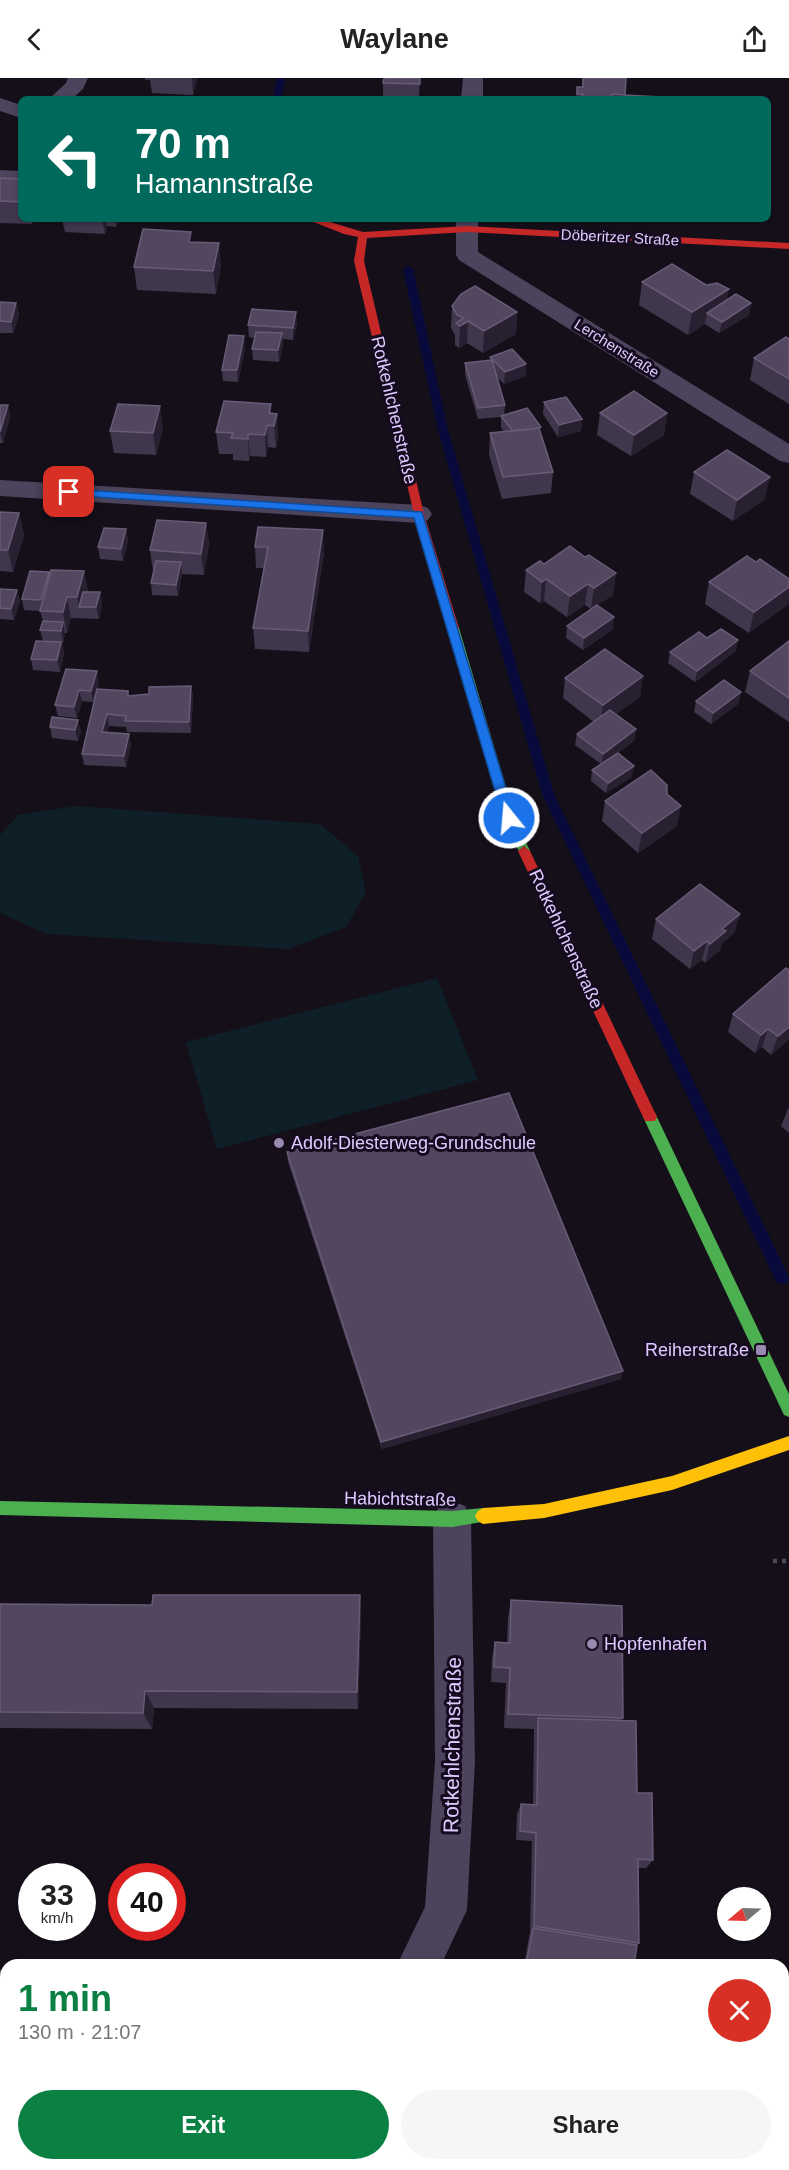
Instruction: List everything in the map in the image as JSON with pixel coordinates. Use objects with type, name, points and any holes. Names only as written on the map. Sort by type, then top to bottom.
[{"type":"street","points":[[63,96],[76,85],[78,78]]},
{"type":"street","points":[[472,78],[472,96]]},
{"type":"street","points":[[0,104],[18,111]]},
{"type":"street","points":[[0,177],[18,178]]},
{"type":"street","name":"Döberitzer Straße","points":[[319,222],[363,235],[467,224],[789,246]]},
{"type":"street","name":"Lerchenstraße","points":[[467,224],[467,255],[789,455]]},
{"type":"street","name":"Rotkehlchenstraße","points":[[363,235],[358,261],[418,514],[509,818],[789,1410]]},
{"type":"street","points":[[0,488],[418,514]]},
{"type":"street","name":"Habichtstraße","points":[[0,1508],[452,1519],[544,1511],[672,1483],[789,1443]]},
{"type":"street","name":"Rotkehlchenstraße","points":[[421,1959],[446,1910],[455,1761],[452,1519]]},
{"type":"path","points":[[773,1561],[789,1561]]},
{"type":"shaded area","points":[[76,806],[320,824],[358,856],[366,892],[346,927],[288,949],[47,934],[0,913],[0,835],[18,815]]},
{"type":"shaded area","points":[[437,978],[478,1080],[217,1149],[186,1042]]},
{"type":"building","points":[[384,78],[420,78],[420,84],[383,83]]},
{"type":"building","points":[[583,78],[626,78],[625,95],[583,96],[583,94],[577,94],[577,87],[583,87]]},
{"type":"building","points":[[0,178],[18,179],[18,202],[0,201]]},
{"type":"building","points":[[143,229],[191,232],[189,242],[219,243],[213,271],[134,267]]},
{"type":"building","points":[[672,264],[706,285],[717,283],[729,289],[692,312],[642,282]]},
{"type":"building","points":[[475,286],[517,312],[484,331],[468,321],[460,326],[456,323],[464,318],[457,315],[452,306],[461,294]]},
{"type":"building","points":[[736,294],[751,303],[722,322],[707,313]]},
{"type":"building","points":[[0,302],[16,303],[11,322],[0,321]]},
{"type":"building","points":[[252,309],[296,312],[293,328],[248,325]]},
{"type":"building","points":[[256,332],[282,333],[278,350],[252,349]]},
{"type":"building","points":[[229,335],[244,336],[237,370],[222,370]]},
{"type":"building","points":[[786,337],[789,339],[789,379],[754,358]]},
{"type":"building","points":[[512,349],[526,364],[505,372],[490,357]]},
{"type":"building","points":[[492,360],[505,405],[478,408],[465,363]]},
{"type":"building","points":[[634,391],[667,413],[634,435],[600,413]]},
{"type":"building","points":[[566,397],[582,419],[559,425],[544,402]]},
{"type":"building","points":[[224,401],[271,404],[269,413],[277,414],[274,426],[267,425],[265,435],[248,434],[248,439],[231,438],[233,433],[216,432]]},
{"type":"building","points":[[118,404],[160,406],[153,433],[110,431]]},
{"type":"building","points":[[0,405],[8,405],[0,432]]},
{"type":"building","points":[[527,408],[541,427],[513,431],[501,416]]},
{"type":"building","points":[[539,428],[553,472],[503,477],[490,433]]},
{"type":"building","points":[[727,450],[770,477],[737,500],[694,472]]},
{"type":"building","points":[[0,512],[19,513],[8,550],[0,550]]},
{"type":"building","points":[[157,520],[206,523],[201,554],[150,550]]},
{"type":"building","points":[[258,527],[323,530],[308,631],[253,628],[268,547],[255,547]]},
{"type":"building","points":[[104,528],[126,529],[121,549],[98,547]]},
{"type":"building","points":[[570,546],[585,557],[589,555],[616,573],[594,588],[588,584],[570,596],[546,579],[542,582],[526,570],[540,561],[544,564]]},
{"type":"building","points":[[747,556],[756,562],[760,559],[789,579],[789,587],[754,612],[709,582]]},
{"type":"building","points":[[156,561],[181,562],[176,585],[151,583]]},
{"type":"building","points":[[51,570],[84,571],[77,597],[67,597],[63,612],[40,611]]},
{"type":"building","points":[[30,571],[49,572],[41,600],[22,599]]},
{"type":"building","points":[[0,589],[17,590],[11,609],[0,608]]},
{"type":"building","points":[[83,592],[100,592],[96,607],[79,607]]},
{"type":"building","points":[[597,605],[614,617],[584,638],[567,626]]},
{"type":"building","points":[[43,621],[63,622],[61,631],[40,630]]},
{"type":"building","points":[[721,629],[738,640],[697,671],[670,652],[699,632],[707,638]]},
{"type":"building","points":[[36,641],[61,642],[57,660],[31,659]]},
{"type":"building","points":[[789,641],[789,698],[750,671]]},
{"type":"building","points":[[605,649],[643,676],[603,705],[565,678]]},
{"type":"building","points":[[66,669],[97,671],[91,691],[79,690],[74,707],[55,705]]},
{"type":"building","points":[[724,680],[741,692],[713,713],[696,701]]},
{"type":"building","points":[[191,686],[189,722],[125,721],[126,716],[107,714],[102,732],[129,734],[124,756],[82,754],[97,689],[128,691],[128,696],[149,694],[149,687]]},
{"type":"building","points":[[610,710],[636,729],[603,754],[577,734]]},
{"type":"building","points":[[52,717],[78,720],[75,730],[50,727]]},
{"type":"building","points":[[618,753],[634,766],[608,783],[592,770]]},
{"type":"building","points":[[651,770],[667,785],[667,794],[681,806],[642,833],[605,801]]},
{"type":"building","points":[[700,884],[740,914],[722,929],[726,931],[710,944],[707,941],[694,951],[656,919]]},
{"type":"building","points":[[786,968],[789,970],[789,1027],[778,1036],[768,1029],[761,1035],[733,1014]]},
{"type":"building","points":[[509,1093],[623,1371],[381,1442],[287,1152]]},
{"type":"building","points":[[153,1595],[360,1595],[357,1692],[145,1691],[143,1713],[0,1712],[0,1604],[152,1605]]},
{"type":"building","points":[[511,1600],[622,1606],[623,1718],[508,1714],[510,1668],[494,1667],[495,1642],[510,1643]]},
{"type":"building","points":[[538,1718],[636,1721],[637,1793],[652,1793],[653,1860],[638,1859],[639,1943],[534,1926],[536,1833],[520,1831],[521,1804],[537,1805]]},
{"type":"building","points":[[533,1928],[637,1945],[635,1959],[527,1959]]},
{"type":"waterway","points":[[278,96],[281,78]]},
{"type":"waterway","points":[[408,269],[443,430],[548,794],[782,1278]]},
{"type":"traffic: fast","points":[[453,628],[509,818],[524,851]]},
{"type":"traffic: fast","points":[[650,1117],[789,1410]]},
{"type":"traffic: fast","points":[[0,1508],[452,1519],[483,1516]]},
{"type":"traffic: slow","points":[[483,1516],[544,1511],[672,1483],[789,1443]]},
{"type":"traffic: jam","points":[[319,222],[363,235],[467,229],[789,246]]},
{"type":"traffic: jam","points":[[363,235],[359,261],[419,514],[453,628]]},
{"type":"traffic: jam","points":[[524,851],[650,1117]]},
{"type":"place","name":"Adolf-Diesterweg-Grundschule","points":[[279,1143]]},
{"type":"place","name":"Reiherstraße","points":[[761,1350]]},
{"type":"place","name":"Hopfenhafen","points":[[592,1644]]},
{"type":"route","points":[[69,492],[418,514],[509,818]]}]
